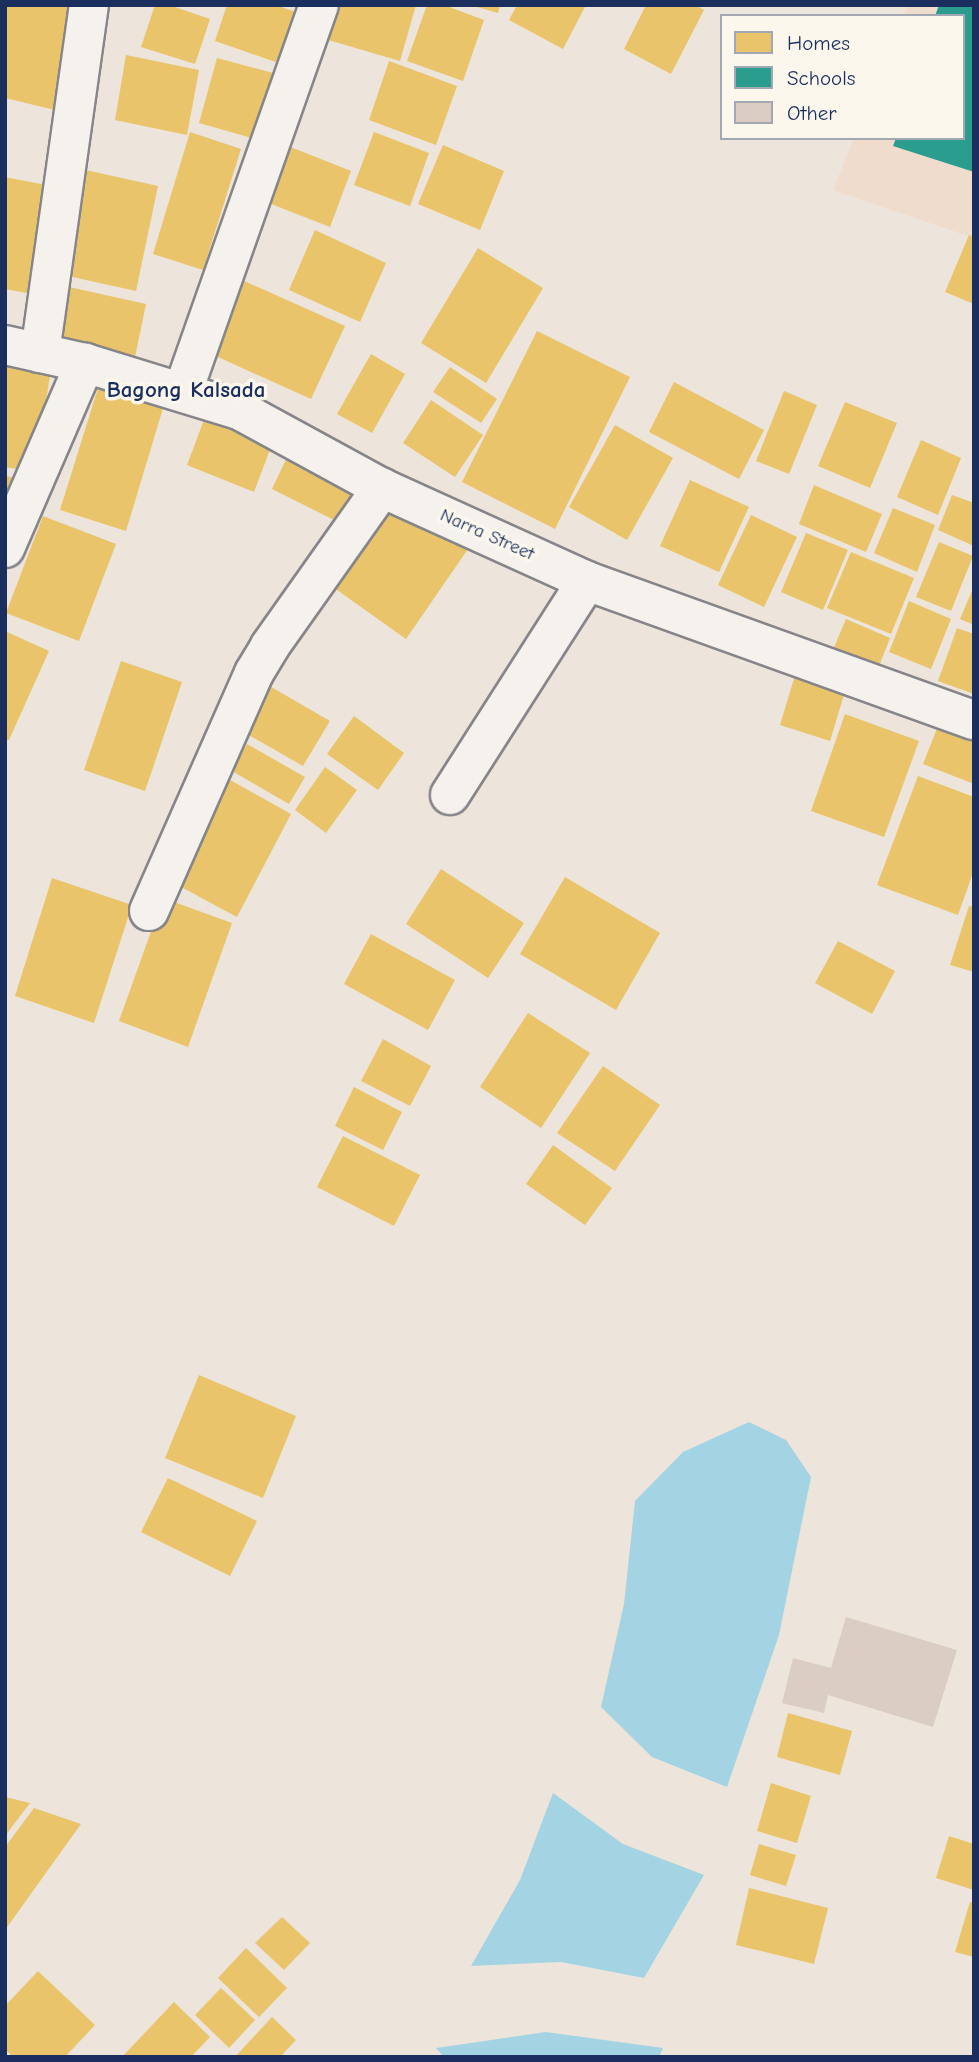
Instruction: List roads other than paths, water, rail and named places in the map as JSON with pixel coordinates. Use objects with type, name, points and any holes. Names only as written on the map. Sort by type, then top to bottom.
[{"type":"street","points":[[23,349],[89,5]]},
{"type":"street","points":[[183,391],[319,5]]},
{"type":"street","name":"Narra Street","points":[[23,349],[85,363],[239,410],[382,488],[587,581],[974,720]]},
{"type":"street","points":[[5,548],[85,363]]},
{"type":"street","points":[[149,911],[254,674],[270,646],[382,488]]},
{"type":"street","points":[[450,795],[587,581]]},
{"type":"water","points":[[749,1422],[786,1440],[811,1477],[779,1635],[727,1787],[652,1757],[601,1707],[624,1604],[635,1501],[683,1452]]},
{"type":"water","points":[[553,1793],[623,1844],[704,1875],[644,1978],[561,1962],[471,1966],[520,1880]]},
{"type":"water","points":[[546,2032],[663,2048],[659,2057],[444,2057],[436,2048]]},
{"type":"district","name":"Bagong Kalsada","points":[[186,390]]}]
